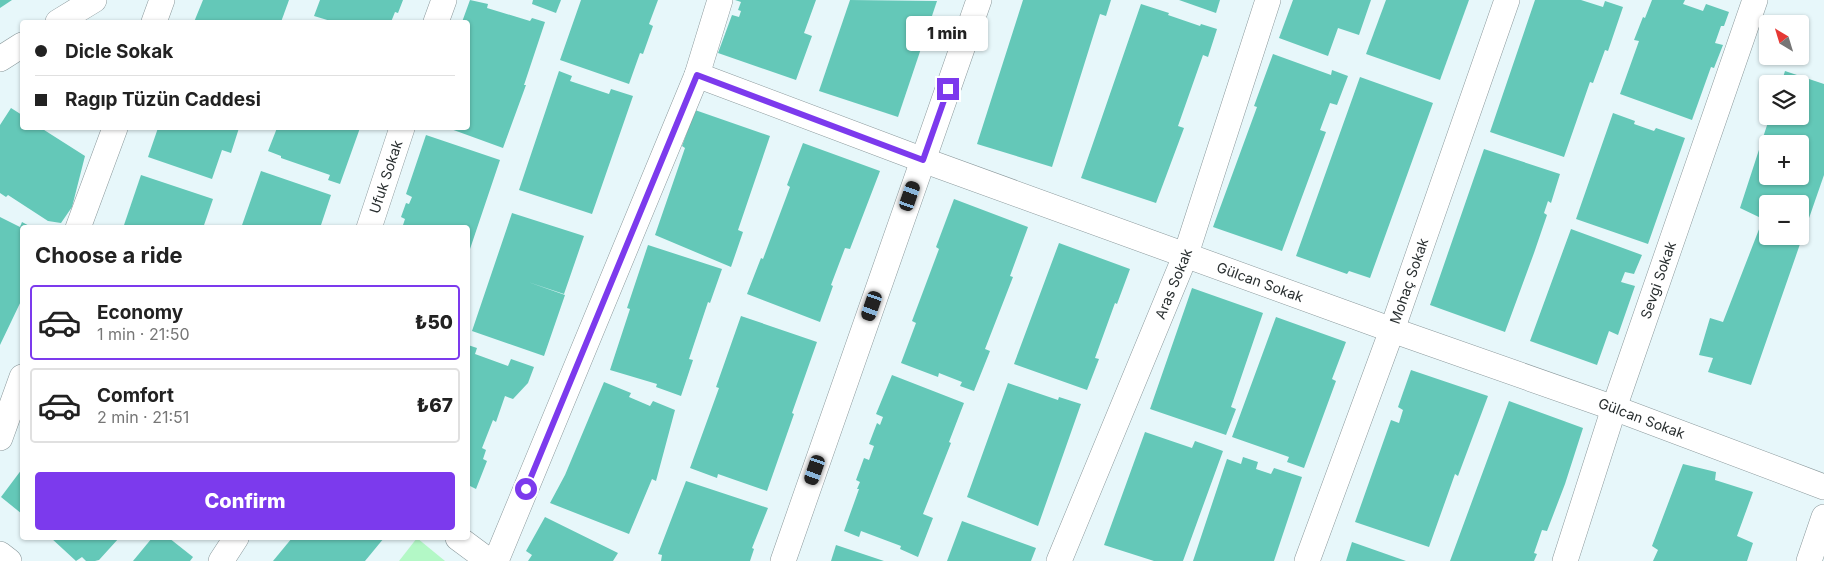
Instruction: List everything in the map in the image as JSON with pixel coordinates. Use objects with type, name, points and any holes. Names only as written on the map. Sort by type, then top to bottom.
[{"type":"street","points":[[61,20],[94,0]]},
{"type":"street","points":[[155,20],[162,0]]},
{"type":"street","points":[[437,20],[444,0]]},
{"type":"street","points":[[496,561],[697,75],[720,0]]},
{"type":"street","points":[[783,561],[979,0]]},
{"type":"street","name":"Aras Sokak","points":[[1059,561],[1186,254],[1268,0]]},
{"type":"street","name":"Mohaç Sokak","points":[[1307,561],[1392,330],[1507,0]]},
{"type":"street","name":"Sevgi Sokak","points":[[1565,561],[1614,408],[1755,0]]},
{"type":"street","points":[[0,59],[20,46]]},
{"type":"street","name":"Gülcan Sokak","points":[[697,75],[923,160],[1392,330],[1614,408],[1824,487]]},
{"type":"street","points":[[79,225],[114,130]]},
{"type":"street","name":"Ufuk Sokak","points":[[370,225],[401,130]]},
{"type":"street","points":[[0,438],[20,383]]},
{"type":"street","points":[[1809,561],[1824,517]]},
{"type":"street","points":[[221,561],[235,540]]},
{"type":"street","points":[[461,540],[489,561]]},
{"type":"street","points":[[0,554],[9,561]]},
{"type":"green space","points":[[415,540],[419,540],[445,561],[399,561]]},
{"type":"building","points":[[0,0],[12,0],[0,8]]},
{"type":"building","points":[[203,0],[289,0],[282,20],[195,20]]},
{"type":"building","points":[[320,0],[403,0],[398,13],[395,12],[392,20],[327,20],[314,16]]},
{"type":"building","points":[[470,0],[488,4],[487,8],[530,21],[532,18],[545,22],[524,85],[526,85],[503,148],[454,130],[470,130],[470,20],[463,20]]},
{"type":"building","points":[[533,0],[561,0],[556,13],[532,4]]},
{"type":"building","points":[[581,0],[658,0],[649,24],[653,26],[643,54],[640,53],[629,84],[560,60]]},
{"type":"building","points":[[735,0],[816,0],[804,33],[812,36],[796,80],[718,53],[732,15],[739,17],[741,11],[738,10],[741,2]]},
{"type":"building","points":[[850,0],[937,1],[898,117],[819,91]]},
{"type":"building","points":[[1023,0],[1111,0],[1106,16],[1100,14],[1052,167],[977,144]]},
{"type":"building","points":[[1179,0],[1220,0],[1216,13]]},
{"type":"building","points":[[1293,0],[1371,0],[1359,35],[1338,28],[1328,56],[1279,38]]},
{"type":"building","points":[[1386,0],[1469,0],[1440,80],[1366,54]]},
{"type":"building","points":[[1535,0],[1581,0],[1603,7],[1605,1],[1623,7],[1608,51],[1605,50],[1593,83],[1590,82],[1564,157],[1490,132]]},
{"type":"building","points":[[1652,0],[1685,0],[1683,4],[1703,11],[1706,4],[1729,12],[1724,26],[1721,26],[1715,43],[1723,45],[1714,68],[1711,67],[1692,120],[1620,94],[1639,41],[1634,40]]},
{"type":"building","points":[[1141,4],[1200,26],[1201,24],[1217,29],[1208,57],[1203,55],[1178,126],[1184,128],[1156,203],[1081,178]]},
{"type":"building","points":[[1273,54],[1331,75],[1332,70],[1348,76],[1337,105],[1330,103],[1320,130],[1326,132],[1282,251],[1213,227],[1257,107],[1254,106]]},
{"type":"building","points":[[559,71],[572,76],[570,81],[609,94],[611,89],[633,96],[592,214],[519,190]]},
{"type":"building","points":[[1785,71],[1797,75],[1784,75]]},
{"type":"building","points":[[1360,77],[1433,103],[1370,278],[1349,271],[1347,274],[1296,256]]},
{"type":"building","points":[[1809,79],[1824,84],[1824,175],[1809,218],[1809,195],[1759,195],[1759,217],[1740,208],[1759,150],[1759,185],[1809,185],[1809,135],[1764,135],[1767,125],[1809,125]]},
{"type":"building","points":[[11,108],[20,114],[20,130],[44,130],[85,156],[72,207],[61,223],[48,221],[8,195],[6,197],[0,193],[0,125]]},
{"type":"building","points":[[695,110],[770,136],[738,230],[743,232],[731,267],[655,235],[685,148],[682,146]]},
{"type":"building","points":[[1613,113],[1635,121],[1634,124],[1654,131],[1656,128],[1685,138],[1648,244],[1576,219]]},
{"type":"building","points":[[157,130],[238,130],[231,153],[222,150],[212,179],[148,157]]},
{"type":"building","points":[[276,130],[359,130],[340,184],[328,180],[330,175],[281,158],[281,156],[268,151]]},
{"type":"building","points":[[426,135],[500,160],[470,249],[470,225],[403,225],[405,219],[401,217],[406,203],[409,204],[412,197],[406,194]]},
{"type":"building","points":[[803,143],[880,171],[850,249],[845,248],[820,322],[747,294],[761,258],[763,259],[790,187],[787,185]]},
{"type":"building","points":[[1484,149],[1560,174],[1551,203],[1548,201],[1544,213],[1547,215],[1505,332],[1430,305]]},
{"type":"building","points":[[261,171],[331,195],[321,225],[242,225]]},
{"type":"building","points":[[141,175],[213,199],[204,225],[124,225]]},
{"type":"building","points":[[954,199],[1028,227],[1010,276],[1013,277],[985,349],[990,351],[974,391],[960,386],[962,382],[939,373],[938,377],[901,363],[916,323],[912,321],[939,249],[936,247]]},
{"type":"building","points":[[512,213],[584,236],[564,294],[528,282],[565,295],[544,356],[472,331]]},
{"type":"building","points":[[0,217],[20,227],[20,303],[0,345]]},
{"type":"building","points":[[1571,229],[1642,255],[1634,274],[1625,272],[1621,282],[1635,286],[1618,335],[1609,331],[1597,365],[1530,341]]},
{"type":"building","points":[[1759,229],[1759,245],[1800,245],[1751,385],[1708,372],[1713,358],[1699,355],[1710,318],[1723,322]]},
{"type":"building","points":[[1059,243],[1130,269],[1117,304],[1115,303],[1095,358],[1099,359],[1087,390],[1014,364]]},
{"type":"building","points":[[648,245],[722,269],[710,303],[708,302],[689,359],[693,360],[681,396],[656,387],[657,384],[610,370],[630,309],[627,308]]},
{"type":"building","points":[[1192,288],[1263,313],[1231,407],[1236,409],[1226,435],[1150,409]]},
{"type":"building","points":[[741,316],[817,342],[767,491],[718,474],[717,478],[690,468],[719,388],[716,387]]},
{"type":"building","points":[[1276,317],[1346,342],[1332,379],[1336,381],[1304,468],[1287,462],[1289,457],[1232,437]]},
{"type":"building","points":[[470,346],[477,348],[475,354],[508,366],[511,359],[534,367],[528,383],[513,399],[505,396],[496,422],[493,420],[482,448],[486,450],[483,459],[487,461],[476,489],[470,486]]},
{"type":"building","points":[[1411,370],[1488,396],[1458,476],[1455,474],[1429,547],[1355,522],[1391,420],[1399,423],[1403,410],[1398,407]]},
{"type":"building","points":[[892,375],[964,403],[949,442],[951,443],[923,514],[933,518],[918,557],[900,549],[901,546],[861,531],[859,537],[844,531],[859,489],[857,489],[860,482],[856,480],[864,458],[869,460],[874,446],[869,444],[877,423],[880,425],[883,417],[876,414]]},
{"type":"building","points":[[604,382],[631,393],[629,397],[650,406],[653,401],[675,410],[656,481],[652,479],[629,534],[550,503],[565,475]]},
{"type":"building","points":[[1008,383],[1058,400],[1059,397],[1081,404],[1038,526],[967,497]]},
{"type":"building","points":[[1509,401],[1583,428],[1565,484],[1547,531],[1542,530],[1534,553],[1537,554],[1534,561],[1450,561]]},
{"type":"building","points":[[1145,432],[1192,448],[1195,441],[1223,451],[1183,561],[1154,561],[1104,545]]},
{"type":"building","points":[[1243,457],[1258,462],[1256,469],[1271,474],[1274,468],[1302,477],[1274,561],[1193,561],[1227,459],[1241,464]]},
{"type":"building","points":[[1683,464],[1716,472],[1715,480],[1753,492],[1737,536],[1753,543],[1747,561],[1653,561],[1658,550],[1652,546]]},
{"type":"building","points":[[20,472],[20,512],[1,497]]},
{"type":"building","points":[[686,481],[768,508],[752,548],[754,549],[750,561],[661,561],[662,555],[658,554]]},
{"type":"building","points":[[545,517],[618,553],[613,561],[528,561],[532,555],[526,551]]},
{"type":"building","points":[[962,521],[1036,548],[1031,561],[947,561]]},
{"type":"building","points":[[53,540],[117,540],[99,560],[86,561],[82,557],[76,561]]},
{"type":"building","points":[[150,540],[172,540],[193,557],[190,561],[133,561]]},
{"type":"building","points":[[290,540],[382,540],[365,561],[273,561]]},
{"type":"building","points":[[1352,542],[1406,561],[1346,561]]},
{"type":"building","points":[[836,545],[884,561],[831,561]]},
{"type":"route","points":[[526,489],[697,75],[923,160],[948,89]]}]
